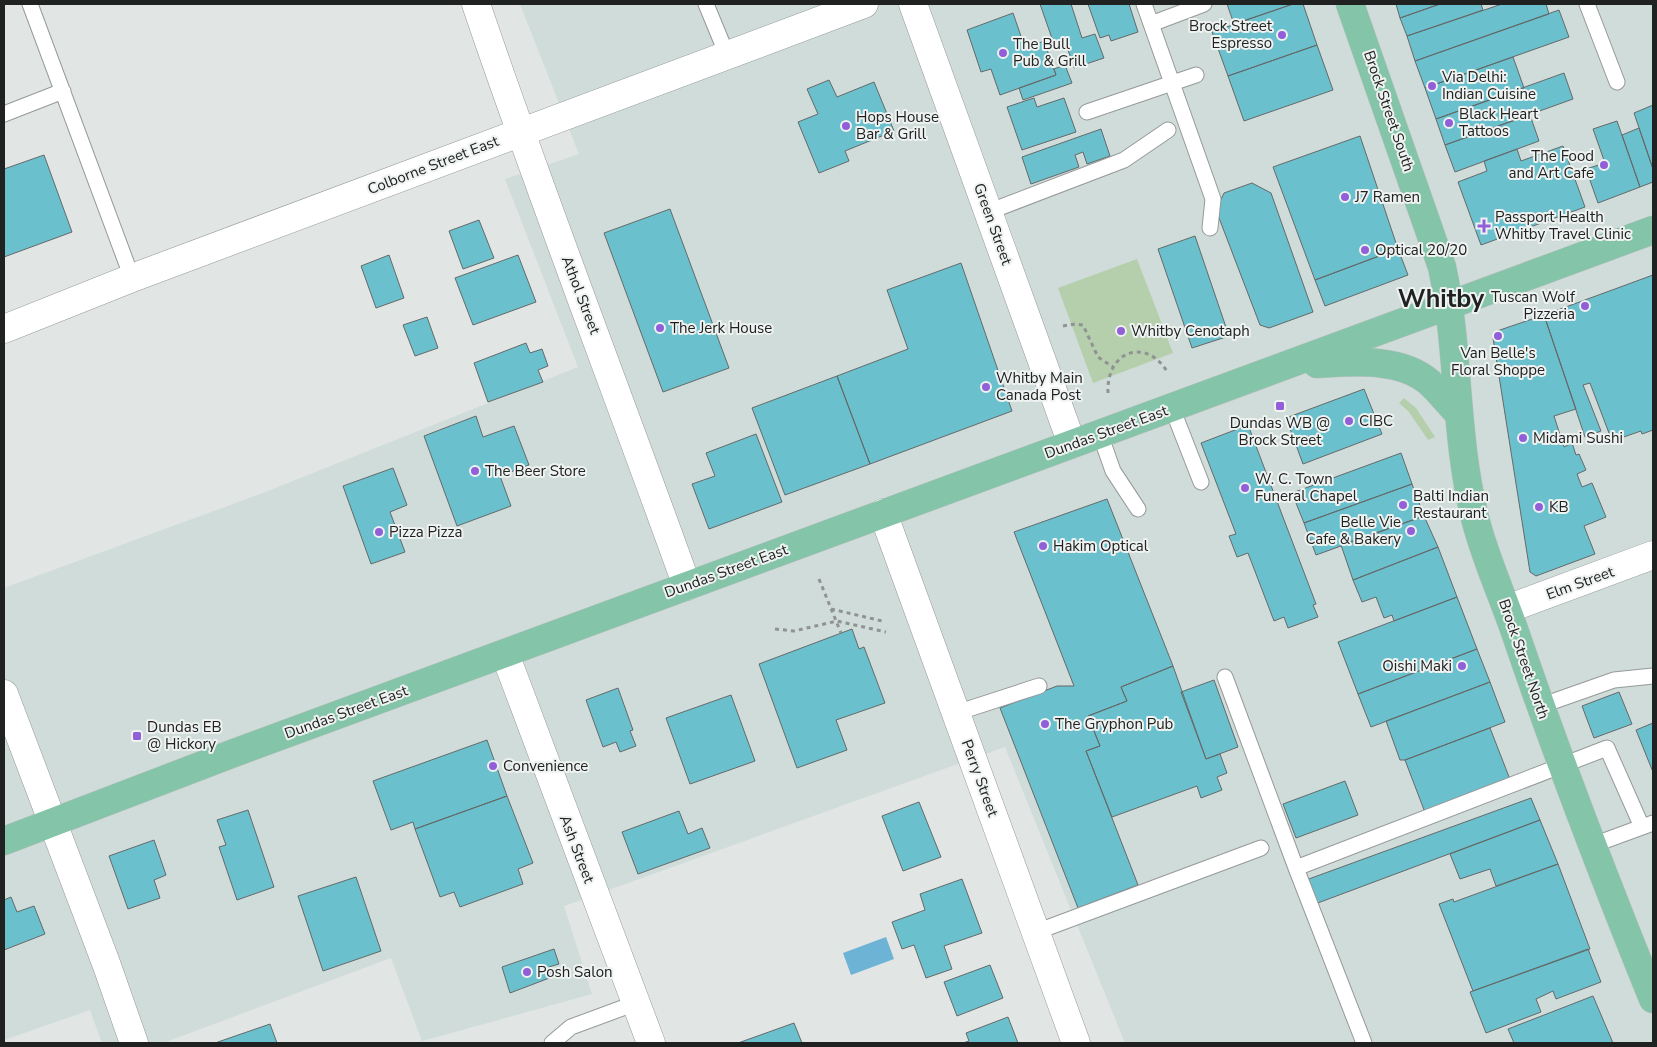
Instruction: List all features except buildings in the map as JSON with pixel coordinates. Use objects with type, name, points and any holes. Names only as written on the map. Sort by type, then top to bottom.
[{"type":"main road","name":"Brock Street South","points":[[1350,4],[1442,267],[1450,305]]},
{"type":"main road","name":"Dundas Street East","points":[[4,841],[234,753],[1653,230]]},
{"type":"main road","name":"Brock Street North","points":[[1450,305],[1458,413],[1476,523],[1562,766],[1653,998]]},
{"type":"main road","points":[[1287,366],[1363,361],[1403,368],[1428,381],[1458,413]]},
{"type":"street","name":"Athol Street","points":[[476,4],[520,133],[618,393],[687,586]]},
{"type":"street","name":"Colborne Street East","points":[[4,329],[132,278],[864,4]]},
{"type":"street","name":"Green Street","points":[[913,4],[1072,444]]},
{"type":"street","name":"Perry Street","points":[[883,514],[1076,1043]]},
{"type":"street","name":"Elm Street","points":[[1507,609],[1653,556]]},
{"type":"street","name":"Ash Street","points":[[505,654],[651,1043]]},
{"type":"street","points":[[4,694],[106,963],[134,1043]]},
{"type":"lane","points":[[30,4],[132,278]]},
{"type":"lane","points":[[706,4],[727,55]]},
{"type":"lane","points":[[1144,4],[1213,199],[1210,228]]},
{"type":"lane","points":[[1151,24],[1204,4]]},
{"type":"lane","points":[[1587,4],[1616,82]]},
{"type":"lane","points":[[1087,112],[1196,75]]},
{"type":"lane","points":[[4,114],[63,91]]},
{"type":"lane","points":[[988,212],[1124,160],[1168,130]]},
{"type":"lane","points":[[1172,408],[1201,482]]},
{"type":"lane","points":[[1100,434],[1114,471],[1138,509]]},
{"type":"lane","points":[[1540,706],[1614,680],[1653,676]]},
{"type":"lane","points":[[1225,677],[1364,1043]]},
{"type":"lane","points":[[956,714],[1039,686]]},
{"type":"lane","points":[[1296,868],[1607,748],[1648,825],[1593,845]]},
{"type":"lane","points":[[1036,932],[1261,848]]},
{"type":"lane","points":[[552,1043],[571,1027],[636,1003]]},
{"type":"path","points":[[1063,326],[1083,325],[1098,357],[1112,368]]},
{"type":"path","points":[[1108,393],[1108,378],[1112,368],[1122,357],[1137,351],[1153,355],[1161,360],[1168,373]]},
{"type":"path","points":[[819,579],[841,633]]},
{"type":"path","points":[[831,609],[882,621]]},
{"type":"path","points":[[775,629],[794,631],[837,621],[886,632]]},
{"type":"shaded area","points":[[520,4],[1653,4],[1653,1043],[1125,1043],[1005,747],[564,906],[592,994],[422,1041],[391,958],[163,1043],[102,1043],[90,1010],[4,1040],[4,588],[263,493],[578,367],[505,179],[579,154]]},
{"type":"green space","points":[[1137,259],[1173,353],[1093,383],[1058,288]]},
{"type":"green space","points":[[1404,398],[1416,408],[1435,437],[1428,440],[1409,412],[1399,403]]},
{"type":"water","points":[[886,937],[894,959],[851,975],[843,953]]},
{"type":"place","name":"Brock Street Espresso","points":[[1282,35]]},
{"type":"place","name":"The Bull Pub & Grill","points":[[1003,53]]},
{"type":"place","name":"Via Delhi: Indian Cuisine","points":[[1432,86]]},
{"type":"place","name":"Black Heart Tattoos","points":[[1449,123]]},
{"type":"place","name":"Hops House Bar & Grill","points":[[846,126]]},
{"type":"place","name":"The Food and Art Cafe","points":[[1604,165]]},
{"type":"place","name":"J7 Ramen","points":[[1345,197]]},
{"type":"place","name":"Passport Health Whitby Travel Clinic","points":[[1484,226]]},
{"type":"place","name":"Optical 20/20","points":[[1365,250]]},
{"type":"place","name":"Tuscan Wolf Pizzeria","points":[[1585,306]]},
{"type":"place","name":"The Jerk House","points":[[660,328]]},
{"type":"place","name":"Whitby Cenotaph","points":[[1121,331]]},
{"type":"place","name":"Van Belle's Floral Shoppe","points":[[1498,336]]},
{"type":"place","name":"Whitby Main Canada Post","points":[[986,387]]},
{"type":"place","name":"Dundas WB @ Brock Street","points":[[1280,406]]},
{"type":"place","name":"CIBC","points":[[1349,421]]},
{"type":"place","name":"Midami Sushi","points":[[1523,438]]},
{"type":"place","name":"The Beer Store","points":[[475,471]]},
{"type":"place","name":"W. C. Town Funeral Chapel","points":[[1245,488]]},
{"type":"place","name":"Balti Indian Restaurant","points":[[1403,505]]},
{"type":"place","name":"KB","points":[[1539,507]]},
{"type":"place","name":"Belle Vie Cafe & Bakery","points":[[1411,531]]},
{"type":"place","name":"Pizza Pizza","points":[[379,532]]},
{"type":"place","name":"Hakim Optical","points":[[1043,546]]},
{"type":"place","name":"Oishi Maki","points":[[1462,666]]},
{"type":"place","name":"The Gryphon Pub","points":[[1045,724]]},
{"type":"place","name":"Dundas EB @ Hickory","points":[[137,736]]},
{"type":"place","name":"Convenience","points":[[493,766]]},
{"type":"place","name":"Posh Salon","points":[[527,972]]},
{"type":"district","name":"Whitby","points":[[1441,298]]}]
